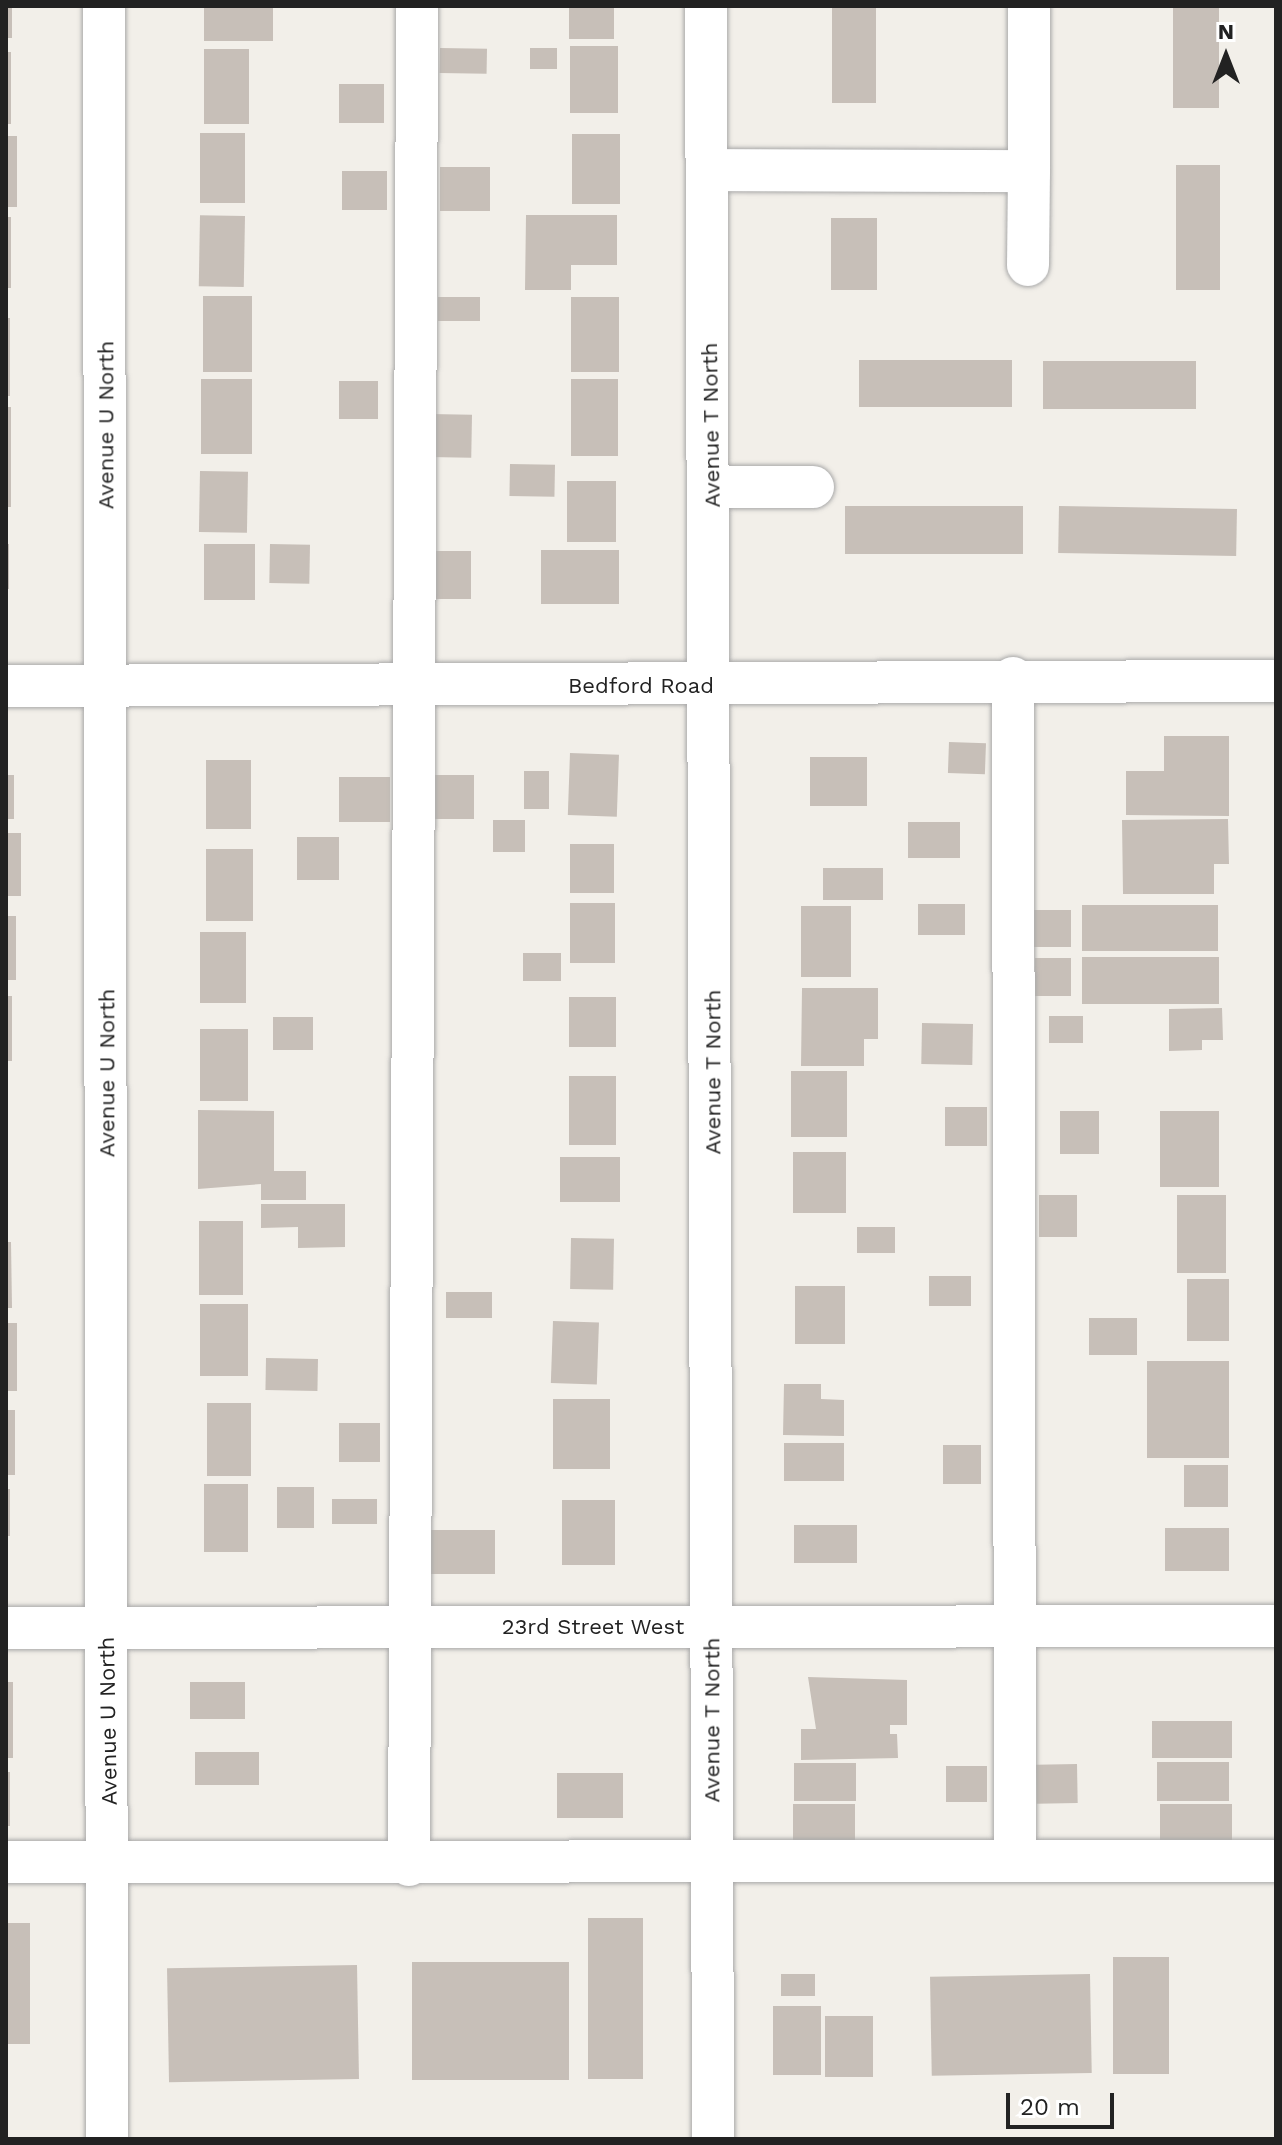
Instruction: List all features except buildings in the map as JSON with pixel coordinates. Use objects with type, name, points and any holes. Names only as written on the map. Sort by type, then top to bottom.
[{"type":"street","name":"Avenue U North","points":[[104,6],[110,1863],[107,2139]]},
{"type":"street","points":[[409,1865],[413,1627],[412,686],[417,6]]},
{"type":"street","name":"Avenue T North","points":[[706,6],[713,685],[713,2139]]},
{"type":"street","points":[[1028,265],[1029,6]]},
{"type":"street","points":[[708,170],[1029,171]]},
{"type":"street","points":[[711,487],[813,487]]},
{"type":"street","name":"Bedford Road","points":[[6,686],[713,685],[1013,678],[1276,681]]},
{"type":"street","points":[[1013,678],[1015,1858]]},
{"type":"street","name":"23rd Street West","points":[[6,1628],[1276,1626]]},
{"type":"street","points":[[6,1862],[409,1865],[1015,1858],[1276,1861]]}]
